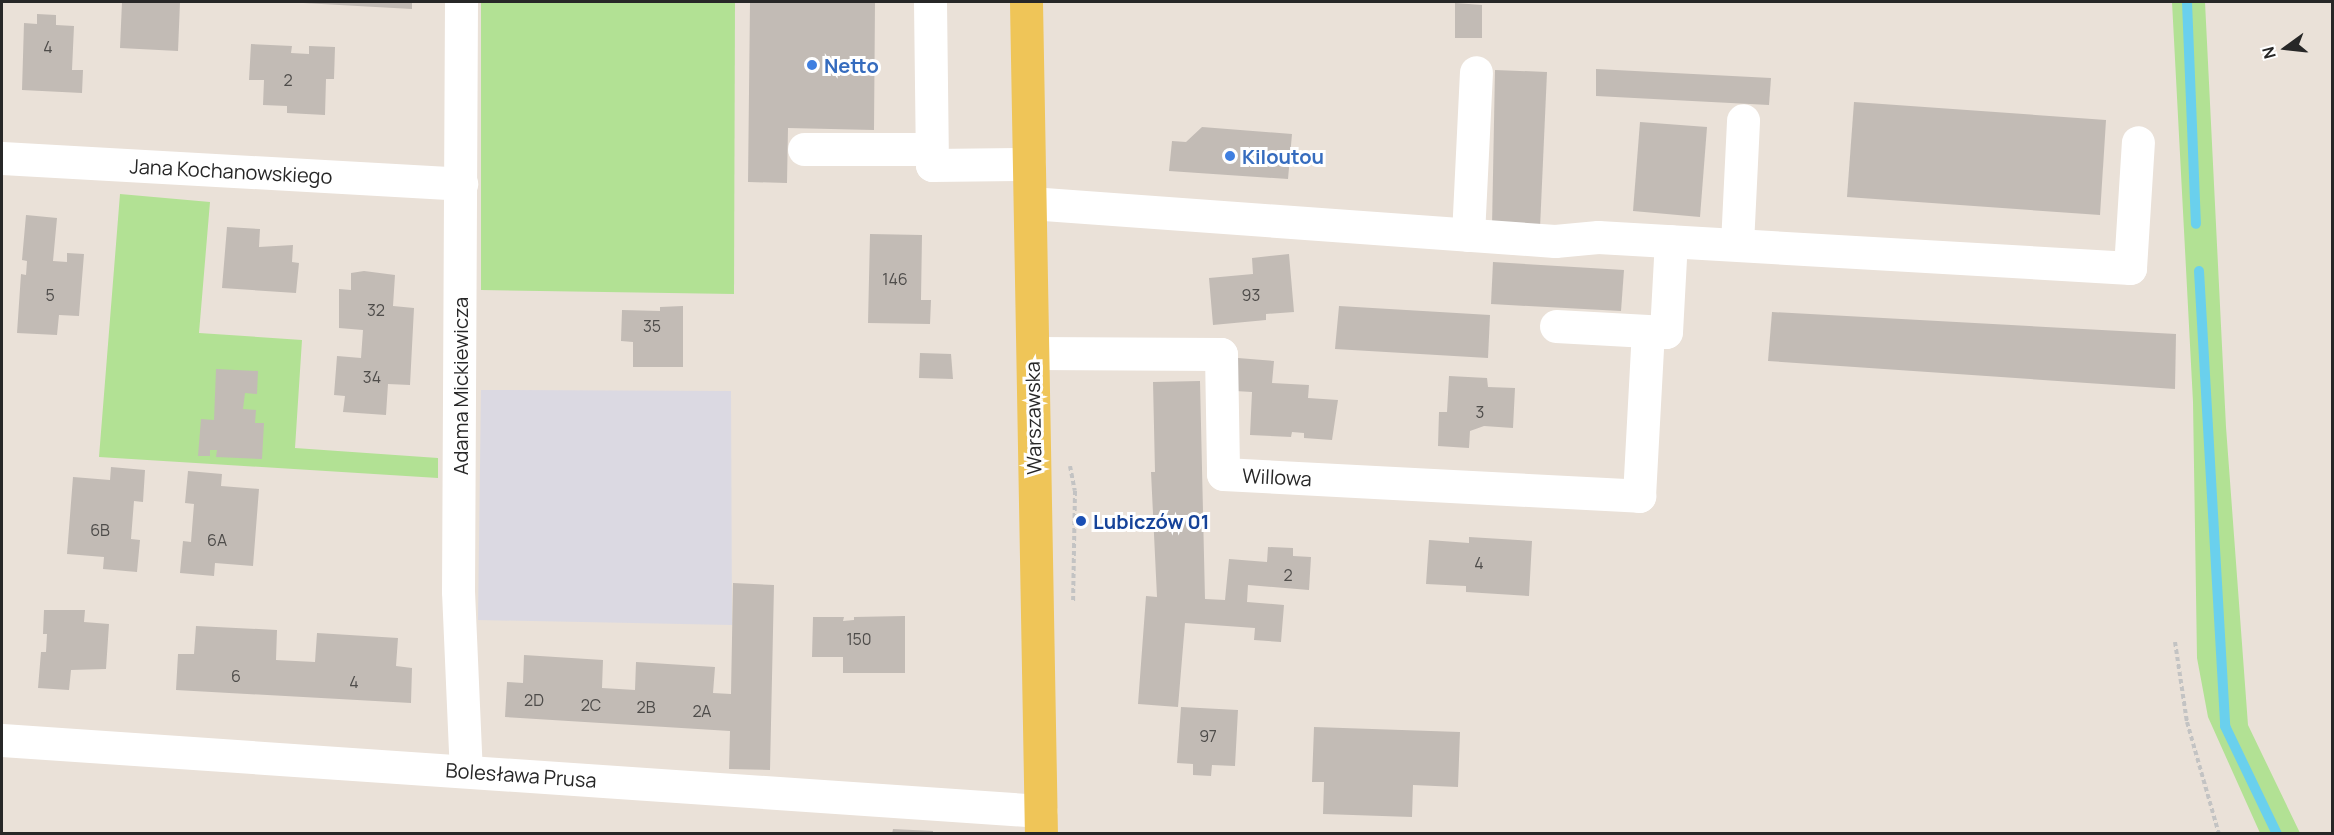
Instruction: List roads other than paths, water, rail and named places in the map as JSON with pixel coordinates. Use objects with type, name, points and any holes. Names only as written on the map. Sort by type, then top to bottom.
[{"type":"main road","name":"Warszawska","points":[[1026,2],[1041,822]]},
{"type":"street","name":"Adama Mickiewicza","points":[[462,2],[458,591],[466,771]]},
{"type":"street","points":[[930,2],[932,165],[1029,164]]},
{"type":"street","points":[[1468,235],[1476,72]]},
{"type":"street","points":[[1737,244],[1743,120]]},
{"type":"street","points":[[1030,203],[1555,241],[1598,237],[2130,268],[2138,142]]},
{"type":"street","points":[[804,149],[931,149]]},
{"type":"street","name":"Jana Kochanowskiego","points":[[2,158],[461,184]]},
{"type":"street","points":[[1556,326],[1666,332],[1671,241]]},
{"type":"street","name":"Willowa","points":[[1033,353],[1221,354],[1223,474],[1639,496],[1648,332]]},
{"type":"street","name":"Bolesława Prusa","points":[[2,740],[466,771],[1041,822]]},
{"type":"waterway","points":[[2187,2],[2196,224]]},
{"type":"waterway","points":[[2199,271],[2225,726],[2277,834]]},
{"type":"place","name":"Netto","points":[[812,65]]},
{"type":"place","name":"Kiloutou","points":[[1230,156]]},
{"type":"place","name":"Lubiczów 01","points":[[1081,521]]}]
